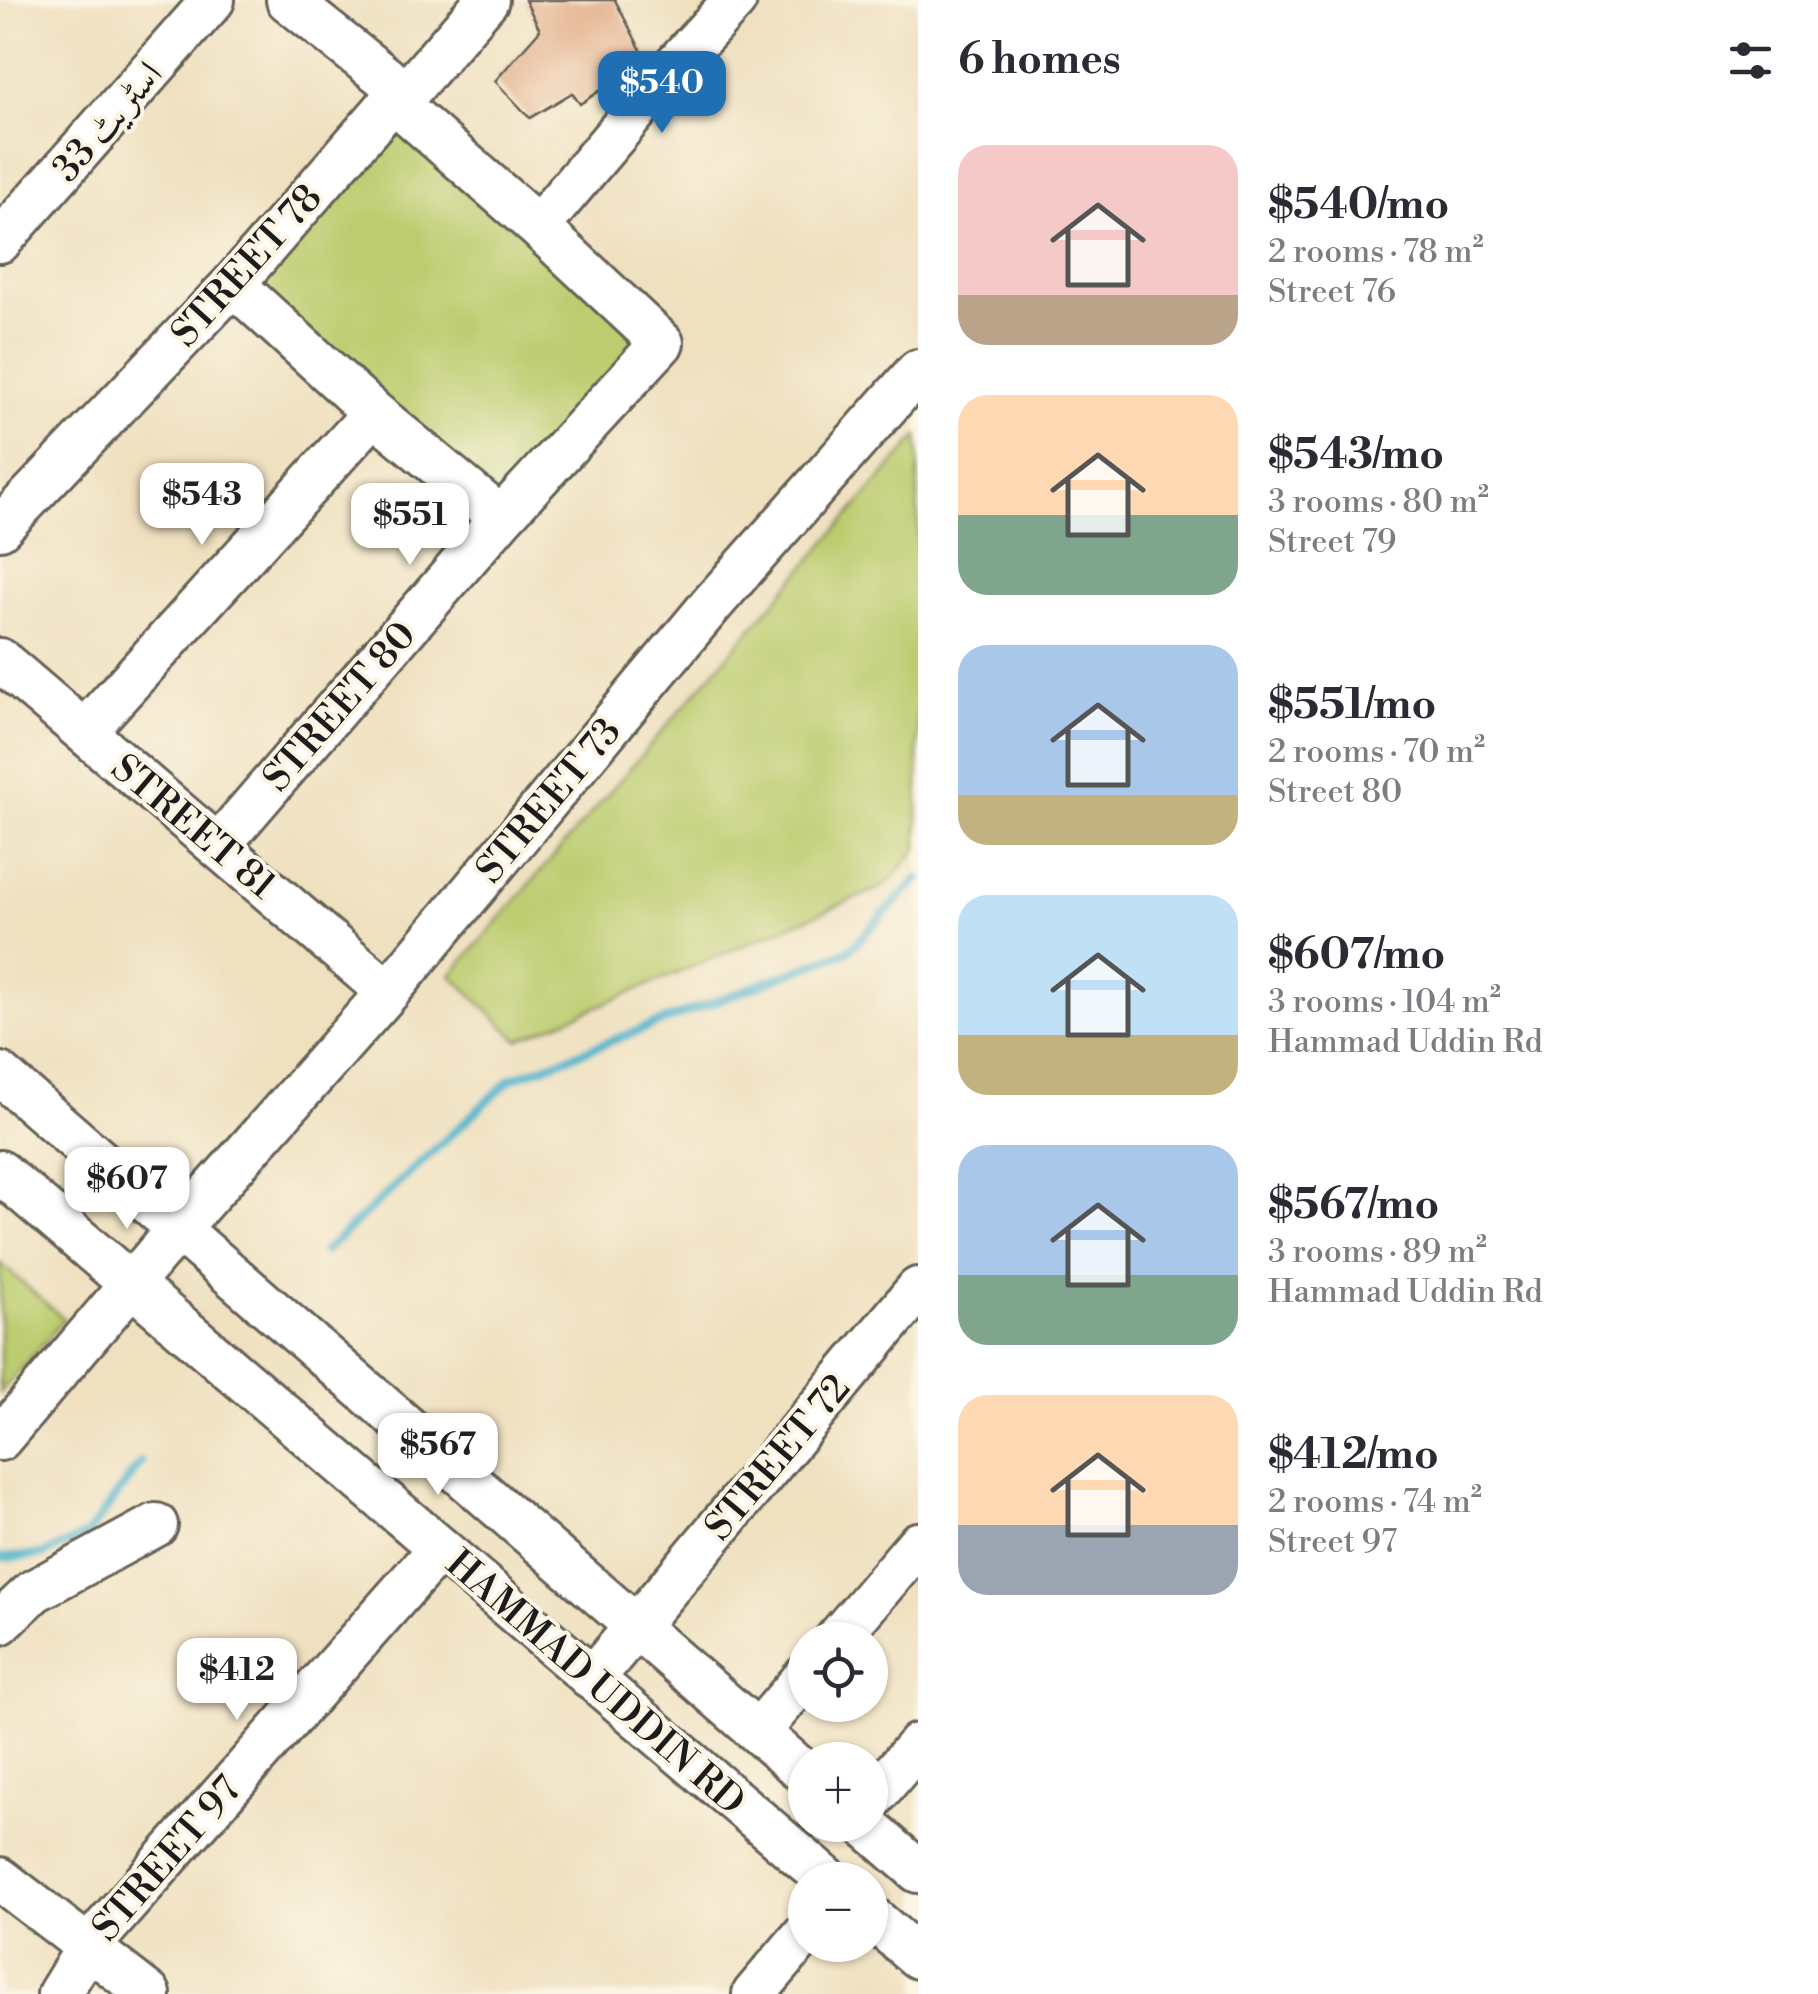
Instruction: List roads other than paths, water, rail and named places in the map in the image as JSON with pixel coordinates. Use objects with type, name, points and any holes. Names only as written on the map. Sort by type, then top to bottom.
[{"type":"street","name":"اسٹریٹ 33","points":[[0,241],[213,0]]},
{"type":"street","points":[[288,0],[400,97],[538,227],[735,0]]},
{"type":"street","name":"STREET 78","points":[[0,528],[233,284],[488,0]]},
{"type":"street","name":"STREET 80","points":[[218,846],[501,518],[662,344],[538,227]]},
{"type":"street","points":[[233,284],[374,412],[501,518]]},
{"type":"street","name":"STREET 73","points":[[0,1438],[178,1228],[388,992],[711,605],[918,371]]},
{"type":"street","points":[[84,732],[374,412]]},
{"type":"street","name":"STREET 81","points":[[0,660],[388,992]]},
{"type":"street","name":"HAMMAD UDDIN RD","points":[[0,1074],[788,1758]]},
{"type":"street","name":"HAMMAD UDDIN RD","points":[[0,1172],[807,1862]]},
{"type":"street","name":"STREET 72","points":[[592,1679],[918,1288]]},
{"type":"street","points":[[0,1623],[34,1591],[156,1525]]},
{"type":"street","points":[[851,1622],[918,1544]]},
{"type":"street","name":"STREET 97","points":[[59,1994],[88,1947],[440,1548]]},
{"type":"street","points":[[758,1732],[788,1697]]},
{"type":"street","points":[[888,1780],[918,1745]]},
{"type":"street","points":[[885,1842],[918,1871]]},
{"type":"street","points":[[0,1879],[149,1994]]},
{"type":"street","points":[[888,1931],[918,1957]]},
{"type":"street","points":[[754,1994],[788,1954]]},
{"type":"waterway","points":[[324,1252],[511,1079],[848,951],[918,879]]},
{"type":"waterway","points":[[0,1558],[42,1555],[88,1534],[141,1462]]}]
